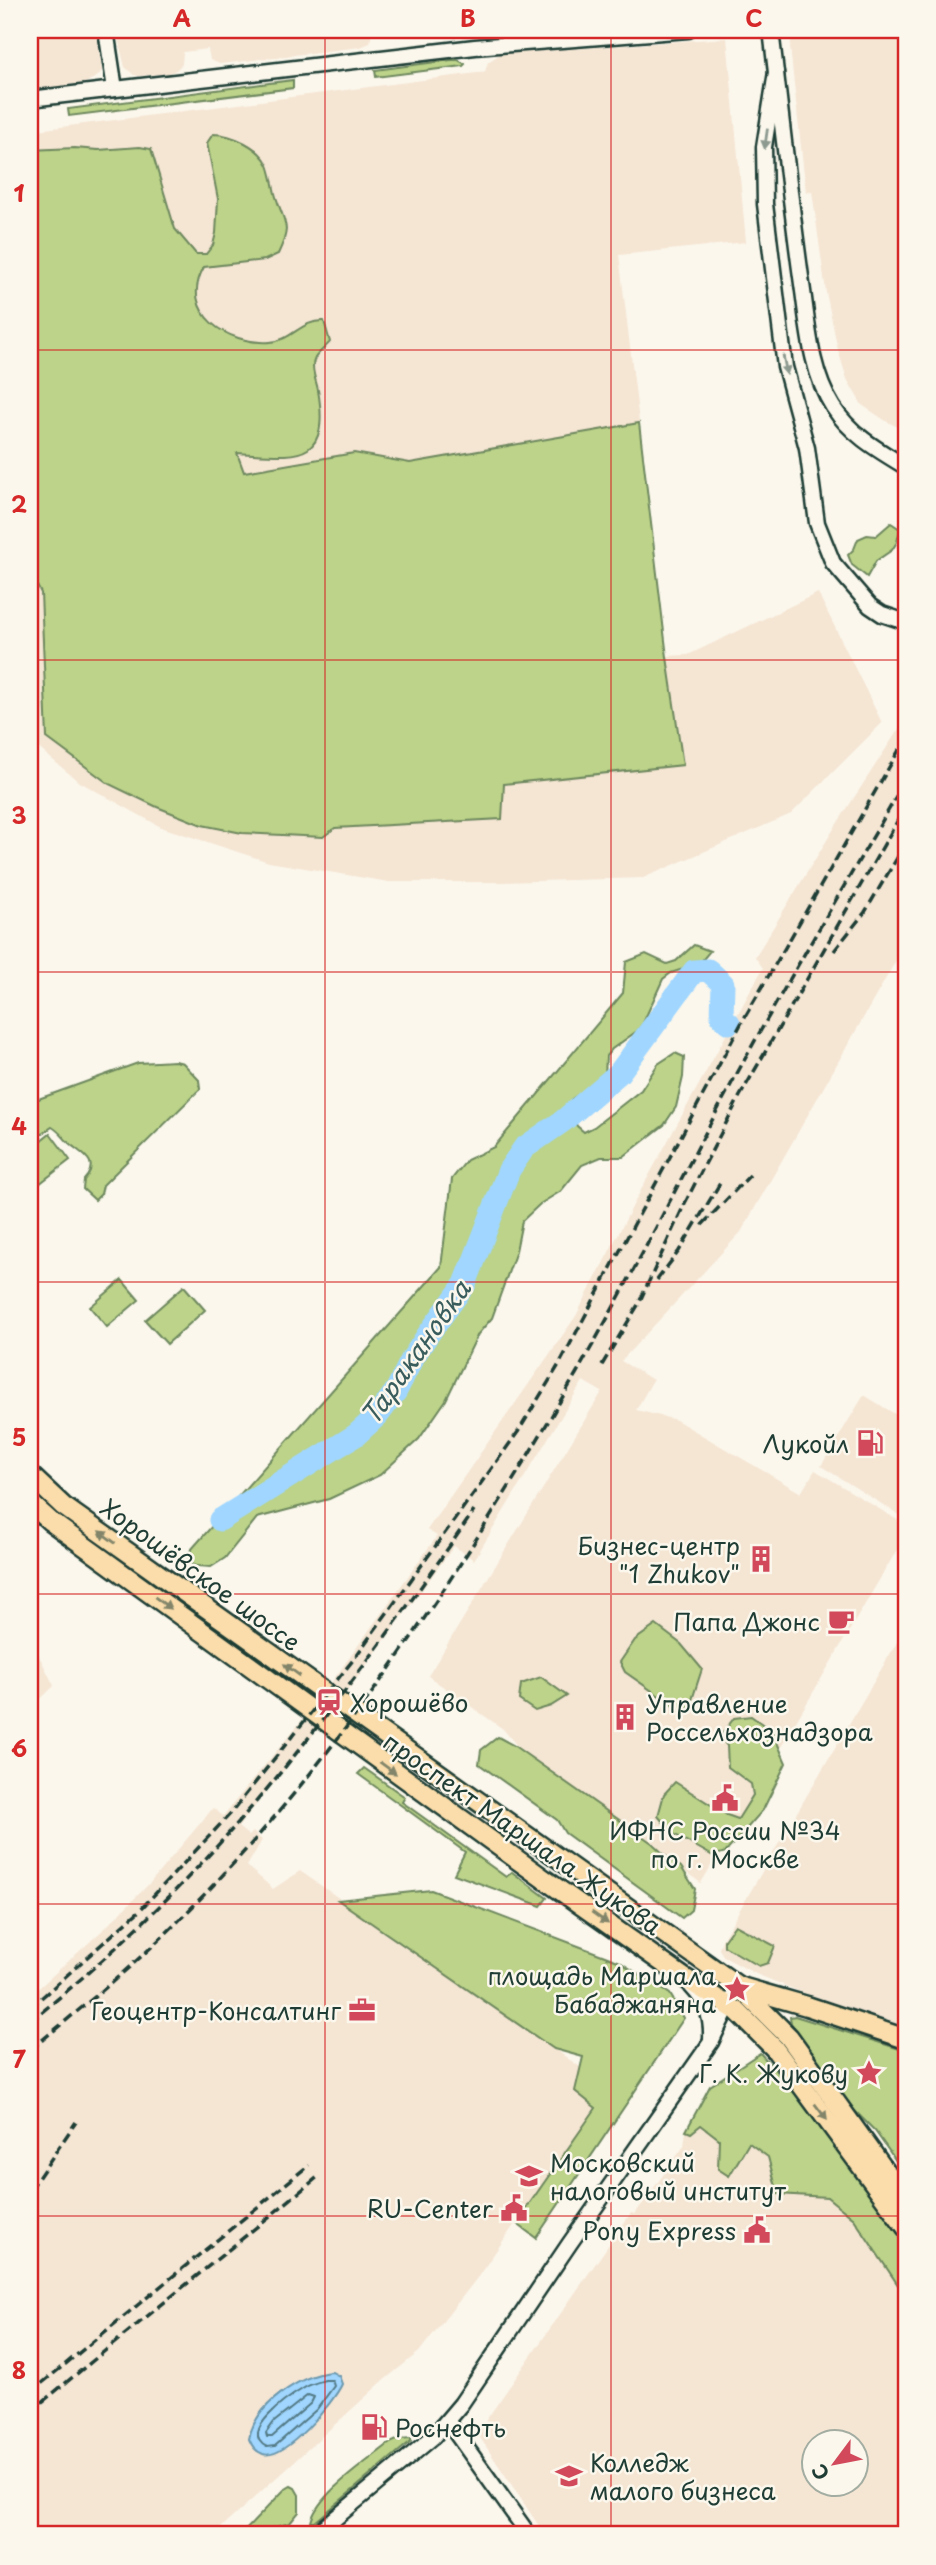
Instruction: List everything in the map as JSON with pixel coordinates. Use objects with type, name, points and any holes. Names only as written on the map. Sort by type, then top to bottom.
[{"type":"main road","name":"Хорошёвское шоссе","points":[[30,1475],[64,1506],[347,1710]]},
{"type":"main road","name":"Хорошёвское шоссе","points":[[30,1503],[50,1521],[333,1728]]},
{"type":"main road","name":"проспект Маршала Жукова","points":[[347,1710],[738,1986],[789,2037],[906,2200]]},
{"type":"main road","name":"проспект Маршала Жукова","points":[[333,1728],[683,1977],[729,2005],[769,2042],[906,2227]]},
{"type":"main road","points":[[738,1986],[906,2039]]},
{"type":"main road","points":[[729,2005],[807,2006]]},
{"type":"main road","points":[[789,2037],[782,2020],[784,2014],[807,2006]]},
{"type":"street","points":[[106,30],[115,89]]},
{"type":"street","points":[[30,100],[475,47],[688,30]]},
{"type":"street","points":[[771,30],[799,258],[817,371],[824,390],[843,421],[871,446],[906,467]]},
{"type":"street","points":[[776,72],[764,147],[765,204],[785,367],[807,448],[817,523],[833,563],[873,610],[906,622]]},
{"type":"street","points":[[683,1977],[703,1998],[708,2010],[711,2022],[710,2042]]},
{"type":"street","points":[[315,2535],[448,2421],[710,2042],[738,1986]]},
{"type":"street","points":[[448,2421],[529,2535]]},
{"type":"shaded area","points":[[30,30],[96,30],[102,70],[98,76],[85,83],[30,90]]},
{"type":"shaded area","points":[[116,30],[379,30],[372,31],[370,43],[360,47],[220,64],[210,60],[208,49],[183,52],[182,64],[176,70],[140,76],[134,75],[125,67]]},
{"type":"shaded area","points":[[825,30],[906,30],[906,431],[862,405],[847,379],[826,292],[812,191],[806,192],[790,47],[792,38],[798,35]]},
{"type":"shaded area","points":[[727,38],[746,242],[619,255],[667,656],[688,655],[818,593],[882,723],[791,814],[643,878],[499,882],[389,882],[269,862],[161,827],[78,781],[30,741],[30,131],[485,72],[488,62],[500,54]]},
{"type":"shaded area","points":[[906,718],[906,943],[741,1232],[621,1361],[653,1380],[636,1410],[676,1420],[801,1493],[815,1470],[904,1524],[898,1548],[701,1883],[529,1760],[503,1729],[428,1676],[602,1392],[583,1381],[474,1560],[454,1546],[335,1708],[238,1827],[249,1836],[253,1832],[262,1840],[247,1866],[273,1889],[300,1871],[610,2088],[477,2278],[419,2352],[383,2381],[213,2535],[30,2535],[30,1996],[150,1883],[213,1808],[223,1816],[321,1697],[437,1536],[427,1530],[576,1316],[641,1190],[763,968],[755,957]]},
{"type":"shaded area","name":"Лукойл","points":[[864,1395],[906,1421],[906,1508],[901,1516],[821,1466]]},
{"type":"shaded area","points":[[906,1627],[906,2027],[756,1974],[724,1957],[719,1949]]},
{"type":"shaded area","points":[[30,1638],[54,1686],[30,1709]]},
{"type":"shaded area","points":[[711,2118],[836,2185],[906,2287],[906,2535],[545,2535],[477,2433],[631,2213],[635,2214],[684,2146],[686,2131]]},
{"type":"green space","points":[[451,60],[465,64],[376,77],[375,70]]},
{"type":"green space","points":[[293,80],[293,88],[69,116],[68,109]]},
{"type":"green space","points":[[213,134],[228,136],[245,143],[264,159],[286,231],[278,254],[265,260],[204,267],[198,284],[197,299],[202,312],[224,332],[254,342],[285,338],[309,324],[324,321],[330,342],[314,362],[321,415],[319,432],[313,444],[304,451],[292,454],[237,453],[244,472],[354,453],[410,463],[639,423],[683,765],[504,784],[502,819],[335,828],[323,837],[242,833],[202,825],[109,784],[47,738],[41,593],[30,573],[30,150],[151,149],[175,229],[196,254],[206,254],[213,245],[216,233],[218,199],[207,143]]},
{"type":"green space","points":[[891,523],[900,529],[897,542],[892,550],[876,561],[867,577],[852,565],[848,555],[858,539],[867,535],[876,536]]},
{"type":"green space","points":[[694,945],[710,951],[699,964],[671,973],[663,979],[643,1023],[606,1056],[605,1076],[572,1099],[568,1109],[577,1126],[584,1132],[594,1127],[641,1090],[658,1064],[675,1053],[684,1057],[683,1077],[676,1107],[664,1125],[623,1157],[601,1157],[582,1165],[561,1191],[540,1204],[522,1221],[516,1251],[492,1318],[478,1334],[446,1400],[419,1439],[380,1475],[329,1499],[257,1518],[225,1558],[211,1567],[198,1566],[183,1559],[441,1267],[452,1179],[467,1160],[494,1147],[623,993],[626,962],[646,954],[667,964],[676,961]]},
{"type":"green space","points":[[138,1063],[183,1063],[199,1080],[200,1089],[103,1185],[101,1194],[95,1200],[83,1189],[84,1180],[91,1167],[90,1162],[59,1132],[52,1127],[30,1142],[30,1102]]},
{"type":"green space","points":[[50,1133],[70,1160],[39,1184],[30,1171],[30,1149]]},
{"type":"green space","points":[[122,1280],[139,1300],[107,1327],[90,1307]]},
{"type":"green space","points":[[184,1286],[205,1310],[167,1344],[145,1320]]},
{"type":"green space","points":[[656,1625],[681,1644],[702,1669],[690,1706],[681,1711],[625,1672],[620,1662],[635,1640]]},
{"type":"green space","points":[[541,1677],[567,1696],[551,1706],[535,1711],[519,1700],[521,1684]]},
{"type":"green space","points":[[751,1716],[772,1731],[786,1763],[763,1810],[726,1852],[713,1856],[672,1833],[658,1816],[664,1794],[675,1782],[727,1815],[738,1819],[753,1795],[751,1784],[728,1767],[727,1746],[720,1737],[734,1718]]},
{"type":"green space","points":[[498,1737],[652,1843],[681,1867],[695,1889],[691,1910],[682,1918],[565,1833],[557,1820],[479,1764],[481,1750]]},
{"type":"green space","points":[[364,1768],[405,1797],[402,1802],[506,1877],[512,1872],[547,1898],[541,1906],[454,1874],[465,1852],[358,1774]]},
{"type":"green space","points":[[431,1890],[618,1961],[670,1994],[684,2018],[536,2238],[516,2223],[596,2108],[575,2091],[583,2057],[554,2049],[338,1900]]},
{"type":"green space","points":[[735,1925],[775,1946],[768,1963],[759,1966],[724,1946],[724,1940]]},
{"type":"green space","points":[[795,2016],[906,2051],[906,2175],[875,2131],[848,2104],[791,2023],[790,2017]]},
{"type":"green space","points":[[760,2053],[805,2103],[906,2245],[906,2297],[854,2219],[827,2197],[778,2194],[768,2157],[749,2143],[729,2176],[718,2169],[719,2139],[701,2125],[691,2133],[686,2131],[710,2086]]},
{"type":"green space","points":[[411,2438],[411,2441],[315,2522],[311,2522],[323,2500],[344,2479],[390,2443]]},
{"type":"green space","points":[[291,2486],[299,2495],[299,2512],[290,2523],[265,2530],[263,2535],[241,2535],[284,2490]]},
{"type":"water","points":[[332,2372],[339,2376],[342,2384],[329,2404],[307,2428],[283,2449],[272,2454],[263,2454],[256,2450],[249,2439],[253,2426],[269,2404],[280,2394],[306,2379]]},
{"type":"waterway","name":"Таракановка","points":[[220,1520],[356,1435],[378,1415],[396,1391],[427,1336],[465,1284],[509,1170],[524,1148],[563,1121],[619,1073],[694,971],[708,970],[723,984],[722,1017],[729,1023]]},
{"type":"railway","points":[[30,2008],[139,1911],[231,1813],[353,1660],[518,1432],[560,1363],[742,1022],[906,738]]},
{"type":"railway","points":[[30,2050],[160,1939],[222,1876],[335,1742],[438,1599],[576,1374],[761,1030],[906,780]]},
{"type":"railway","points":[[602,1365],[638,1305],[685,1203],[740,1096],[906,806]]},
{"type":"railway","points":[[834,951],[865,912],[906,843]]},
{"type":"railway","points":[[702,1225],[750,1175]]},
{"type":"railway","points":[[657,1280],[679,1251],[722,1180]]},
{"type":"railway","points":[[30,2022],[93,1968],[175,1891],[270,1786],[341,1696],[474,1511]]},
{"type":"railway","points":[[30,2190],[76,2122]]},
{"type":"railway","points":[[30,2393],[309,2165]]},
{"type":"railway","points":[[30,2412],[319,2176]]},
{"type":"railway","points":[[30,2442],[34,2439]]},
{"type":"place","name":"Лукойл","points":[[870,1443]]},
{"type":"place","name":"Бизнес-центр \"1 Zhukov\"","points":[[761,1559]]},
{"type":"place","name":"Папа Джонс","points":[[841,1621]]},
{"type":"place","name":"Хорошёво","points":[[329,1702]]},
{"type":"place","name":"Управление Россельхознадзора","points":[[625,1717]]},
{"type":"place","name":"ИФНС России №34 по г. Москве","points":[[725,1798]]},
{"type":"place","name":"площадь Маршала Бабаджаняна","points":[[737,1989]]},
{"type":"place","name":"Геоцентр-Консалтинг","points":[[362,2010]]},
{"type":"place","name":"Г. К. Жукову","points":[[869,2073]]},
{"type":"place","name":"Московский налоговый институт","points":[[529,2176]]},
{"type":"place","name":"RU-Center","points":[[514,2208]]},
{"type":"place","name":"Pony Express","points":[[757,2230]]},
{"type":"place","name":"Роснефть","points":[[374,2427]]},
{"type":"place","name":"Колледж малого бизнеса","points":[[569,2476]]}]
